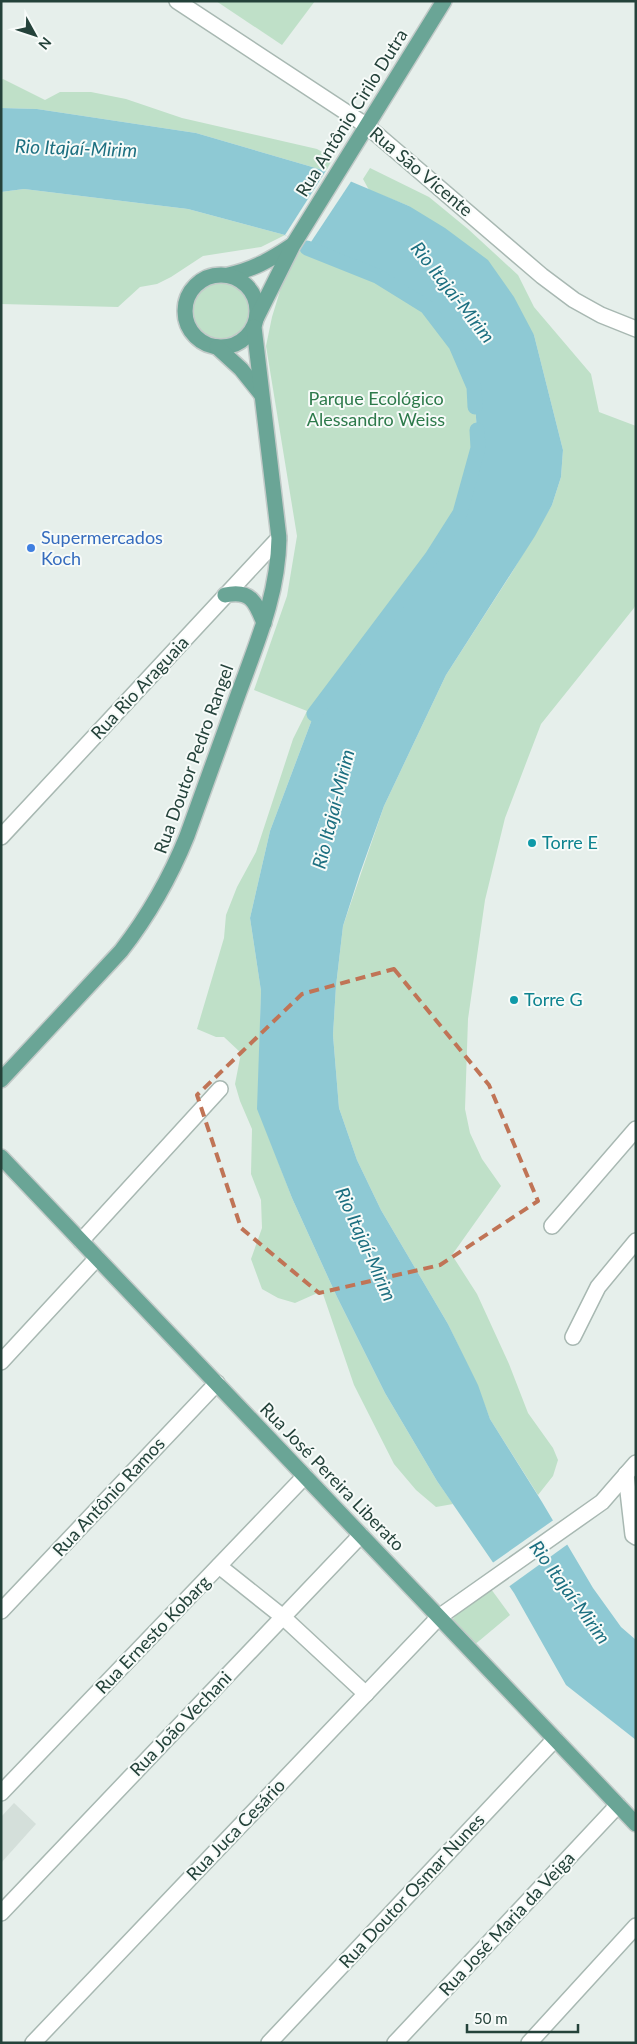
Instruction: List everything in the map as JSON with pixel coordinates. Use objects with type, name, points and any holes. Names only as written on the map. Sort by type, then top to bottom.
[{"type":"main road","name":"Rua Antônio Cirilo Dutra","points":[[255,322],[294,243],[444,1]]},
{"type":"main road","name":"Rua Antônio Cirilo Dutra","points":[[228,275],[250,270],[268,262],[294,243]]},
{"type":"main road","points":[[215,275],[228,275],[238,279],[254,295],[257,306],[255,322],[246,336],[238,343],[217,347],[206,344],[190,330],[186,320],[185,309],[187,297],[194,286],[204,279],[215,275]]},
{"type":"main road","name":"Rua Doutor Pedro Rangel","points":[[1,1080],[121,951],[157,900],[174,868],[187,836],[264,624],[275,584],[279,538],[278,517],[261,394],[255,322]]},
{"type":"main road","points":[[217,347],[241,369],[261,394]]},
{"type":"main road","points":[[226,595],[236,592],[250,598],[256,604],[264,624]]},
{"type":"main road","name":"Rua José Pereira Liberato","points":[[1,1157],[636,1824]]},
{"type":"street","name":"Rua São Vicente","points":[[178,1],[367,126],[542,276],[574,300],[601,315],[636,329]]},
{"type":"street","name":"Rua Rio Araguaia","points":[[1,838],[279,538]]},
{"type":"street","points":[[81,1241],[220,1088]]},
{"type":"street","points":[[552,1226],[636,1129]]},
{"type":"street","points":[[573,1337],[598,1287],[636,1241]]},
{"type":"street","points":[[1,1362],[97,1258]]},
{"type":"street","name":"Rua Antônio Ramos","points":[[1,1610],[217,1383]]},
{"type":"street","points":[[631,1469],[631,1512],[633,1535],[636,1537]]},
{"type":"street","name":"Rua Juca Cesário","points":[[33,2043],[439,1617],[582,1516],[608,1495],[631,1469]]},
{"type":"street","name":"Rua Ernesto Kobarg","points":[[1,1793],[305,1476]]},
{"type":"street","points":[[608,1495],[614,1494],[619,1497],[631,1512]]},
{"type":"street","name":"Rua João Vechani","points":[[1,1913],[361,1535]]},
{"type":"street","points":[[219,1566],[283,1617],[366,1694]]},
{"type":"street","name":"Rua Doutor Osmar Nunes","points":[[269,2043],[555,1739]]},
{"type":"street","name":"Rua José Maria da Veiga","points":[[395,2043],[618,1805]]},
{"type":"street","points":[[529,2043],[636,1926]]},
{"type":"highlighted area","points":[[394,969],[489,1085],[538,1201],[440,1265],[319,1293],[241,1228],[197,1095],[302,994]]},
{"type":"shaded area","points":[[14,1803],[36,1824],[1,1863],[1,1817]]},
{"type":"green space","points":[[216,1],[315,1],[282,45]]},
{"type":"green space","points":[[3,79],[45,100],[60,92],[91,92],[126,99],[182,118],[317,149],[333,158],[326,171],[196,133],[37,109],[1,108],[1,80]]},
{"type":"green space","points":[[370,168],[429,197],[468,229],[518,275],[534,307],[591,374],[599,412],[636,426],[636,604],[541,724],[505,818],[485,900],[468,1019],[465,1109],[470,1133],[482,1159],[501,1186],[452,1255],[477,1294],[509,1364],[528,1413],[553,1448],[558,1460],[553,1476],[538,1495],[490,1419],[477,1385],[448,1324],[381,1210],[357,1160],[339,1108],[333,1035],[343,926],[384,806],[446,675],[511,574],[552,505],[561,477],[563,450],[534,335],[409,206],[369,190],[363,179]]},
{"type":"green space","points":[[24,189],[188,209],[285,235],[261,247],[203,256],[157,284],[140,287],[118,307],[1,304],[1,192]]},
{"type":"green space","name":"Parque Ecológico Alessandro Weiss","points":[[303,246],[377,276],[427,307],[456,345],[474,387],[478,448],[460,513],[432,557],[314,714],[270,831],[250,918],[261,991],[258,1109],[292,1198],[337,1297],[385,1393],[437,1481],[453,1504],[436,1507],[416,1490],[394,1464],[354,1385],[322,1291],[295,1303],[278,1298],[262,1289],[251,1259],[262,1228],[261,1200],[251,1174],[252,1129],[235,1084],[241,1053],[224,1037],[216,1037],[197,1029],[224,938],[226,915],[237,887],[256,852],[293,739],[307,711],[254,690],[287,596],[297,536],[266,346],[272,317],[284,278]]},
{"type":"green space","points":[[220,281],[231,283],[244,294],[249,310],[247,321],[236,334],[220,339],[209,337],[196,326],[191,310],[193,299],[204,286]]},
{"type":"green space","points":[[491,1589],[510,1615],[473,1646],[452,1620],[457,1614]]},
{"type":"water","name":"Rio Itajaí-Mirim","points":[[1,108],[37,109],[196,133],[326,171],[409,206],[445,228],[488,260],[514,297],[534,335],[563,450],[561,477],[552,505],[535,536],[446,675],[384,806],[343,926],[333,1035],[339,1108],[357,1160],[381,1210],[448,1324],[478,1385],[490,1419],[593,1588],[621,1627],[636,1640],[636,1740],[566,1685],[514,1593],[437,1481],[385,1393],[337,1297],[292,1198],[257,1109],[261,991],[250,918],[270,831],[314,714],[432,557],[459,513],[478,448],[474,387],[456,345],[427,307],[377,276],[307,248],[285,235],[188,209],[24,189],[1,192]]},
{"type":"pier","points":[[327,169],[352,180],[307,248],[285,235]]},
{"type":"pier","points":[[555,1519],[568,1544],[507,1588],[491,1564]]},
{"type":"waterway","points":[[307,248],[377,276],[427,307],[456,345],[474,387],[475,407]]},
{"type":"waterway","points":[[314,714],[432,557],[460,513],[478,448],[477,430]]},
{"type":"place","name":"Supermercados Koch","points":[[31,548]]},
{"type":"place","name":"Torre E","points":[[532,843]]},
{"type":"place","name":"Torre G","points":[[514,1000]]}]
